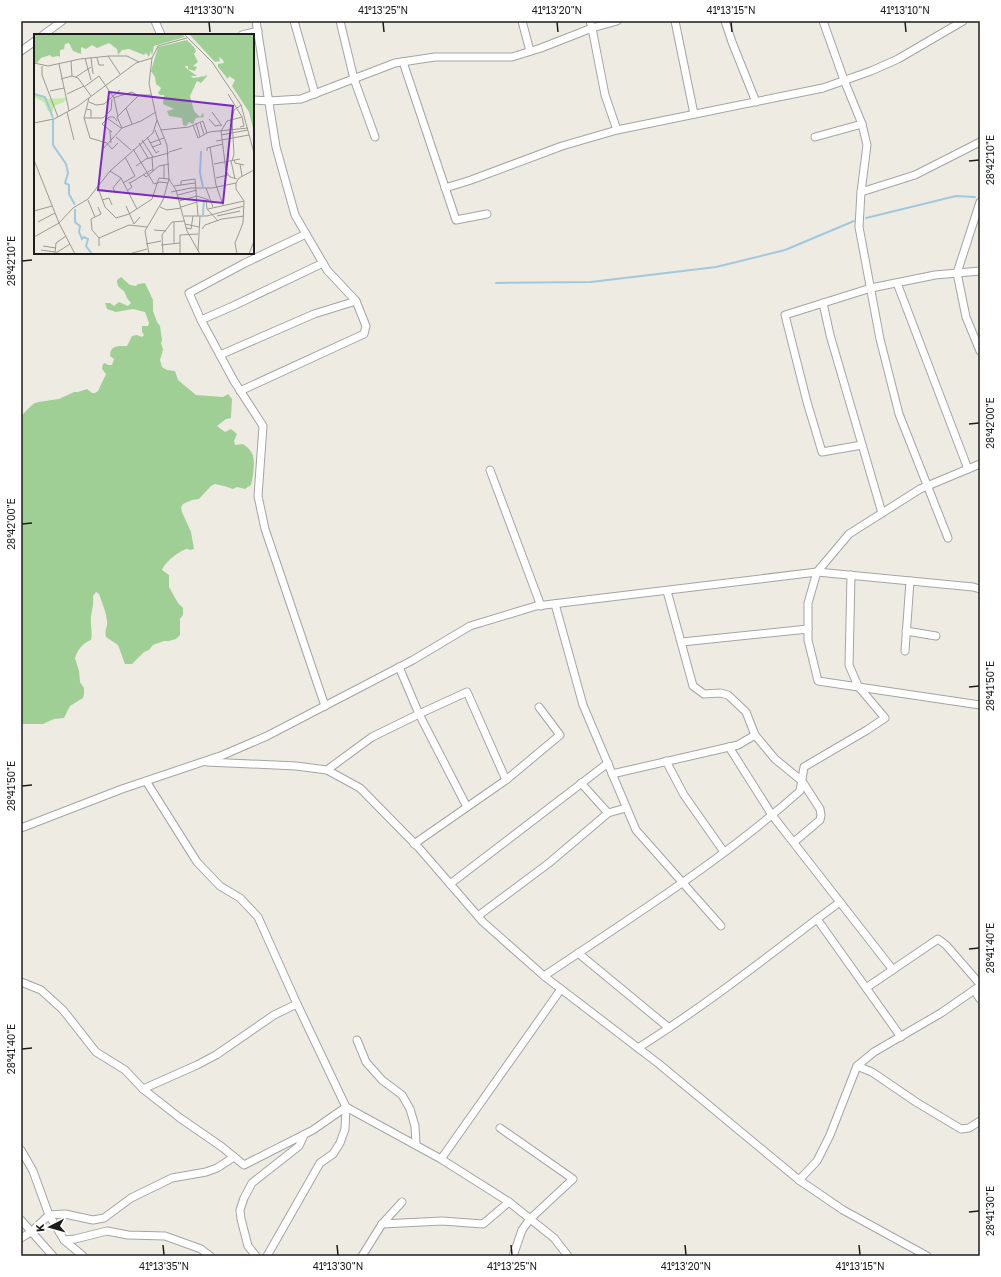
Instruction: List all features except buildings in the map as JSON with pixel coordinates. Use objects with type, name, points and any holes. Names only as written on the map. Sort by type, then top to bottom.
[{"type":"street","points":[[44,34],[62,21]]},
{"type":"street","points":[[155,21],[161,34]]},
{"type":"street","points":[[240,391],[364,334],[366,326],[356,300],[327,270],[295,215],[276,147],[256,21]]},
{"type":"street","points":[[294,21],[315,94]]},
{"type":"street","points":[[340,21],[354,79],[375,137]]},
{"type":"street","points":[[522,21],[530,51]]},
{"type":"street","points":[[254,100],[269,101],[301,99],[395,63],[435,57],[512,57],[530,51],[591,24],[617,21]]},
{"type":"street","points":[[675,21],[694,114]]},
{"type":"street","points":[[725,21],[756,102]]},
{"type":"street","points":[[823,21],[844,80],[862,124],[867,146],[861,192],[859,227],[880,339],[899,414],[948,538]]},
{"type":"street","points":[[445,188],[471,180],[562,146],[617,130],[822,88],[898,59],[963,21]]},
{"type":"street","points":[[591,24],[605,95],[617,130]]},
{"type":"street","points":[[246,34],[258,31]]},
{"type":"street","points":[[21,51],[34,42]]},
{"type":"street","points":[[403,62],[456,220],[487,214]]},
{"type":"street","points":[[816,137],[862,124]]},
{"type":"street","points":[[861,192],[915,175],[980,144]]},
{"type":"street","points":[[980,202],[957,273],[966,317],[980,351]]},
{"type":"street","points":[[306,234],[245,262],[189,293],[220,356],[240,391],[263,426],[259,468],[259,502],[265,529],[325,706]]},
{"type":"street","points":[[201,320],[323,263]]},
{"type":"street","points":[[862,445],[822,452],[807,402],[785,315],[871,288],[935,275],[980,270]]},
{"type":"street","points":[[897,283],[968,469]]},
{"type":"street","points":[[220,356],[314,314],[356,300]]},
{"type":"street","points":[[822,303],[882,513]]},
{"type":"street","points":[[980,464],[920,489],[849,534],[817,572],[808,603],[808,640],[818,681],[980,705]]},
{"type":"street","points":[[490,470],[541,606]]},
{"type":"street","points":[[21,828],[146,781],[224,755],[267,736],[325,706],[399,667],[470,626],[541,606],[817,572],[973,587],[980,589]]},
{"type":"street","points":[[544,976],[683,883],[772,815],[800,791],[804,767],[885,718],[858,686],[849,665],[851,575]]},
{"type":"street","points":[[905,651],[910,581]]},
{"type":"street","points":[[666,590],[682,642],[693,686],[704,694],[720,693],[728,695],[746,712],[755,735],[774,759],[802,781],[820,809],[820,820],[794,842]]},
{"type":"street","points":[[555,604],[583,705],[636,830],[721,926]]},
{"type":"street","points":[[682,642],[808,629]]},
{"type":"street","points":[[906,631],[936,636]]},
{"type":"street","points":[[399,667],[419,714],[467,807]]},
{"type":"street","points":[[328,770],[372,737],[468,692],[506,780]]},
{"type":"street","points":[[414,844],[506,780],[560,735],[539,707]]},
{"type":"street","points":[[612,774],[729,747],[755,735]]},
{"type":"street","points":[[729,747],[772,815],[892,970]]},
{"type":"street","points":[[666,761],[684,795],[724,852]]},
{"type":"street","points":[[202,762],[296,766],[328,770],[360,788],[414,844],[478,916],[544,976],[638,1048],[799,1180],[843,1210],[927,1256]]},
{"type":"street","points":[[450,884],[608,763]]},
{"type":"street","points":[[146,781],[197,862],[220,886],[240,898],[258,917],[297,1004],[346,1106],[345,1129],[340,1143],[333,1154],[320,1163],[267,1256]]},
{"type":"street","points":[[581,783],[608,813]]},
{"type":"street","points":[[478,916],[549,863],[608,813],[626,808]]},
{"type":"street","points":[[638,1048],[727,988],[840,902]]},
{"type":"street","points":[[817,919],[900,1037]]},
{"type":"street","points":[[866,988],[938,939],[946,945],[978,987],[980,999]]},
{"type":"street","points":[[578,953],[669,1028]]},
{"type":"street","points":[[21,982],[41,990],[63,1010],[96,1052],[125,1070],[143,1089],[244,1165],[313,1130],[346,1106]]},
{"type":"street","points":[[799,1180],[818,1161],[858,1066],[874,1052],[941,1013],[978,987]]},
{"type":"street","points":[[441,1159],[561,989]]},
{"type":"street","points":[[143,1089],[216,1055],[274,1015],[297,1004]]},
{"type":"street","points":[[357,1040],[366,1062],[382,1080],[402,1095],[410,1109],[415,1126],[416,1145]]},
{"type":"street","points":[[858,1066],[872,1072],[916,1102],[961,1129],[969,1128],[980,1121]]},
{"type":"street","points":[[346,1106],[441,1159],[509,1202],[554,1238],[568,1256]]},
{"type":"street","points":[[500,1128],[573,1179],[530,1219],[522,1230],[513,1256]]},
{"type":"street","points":[[256,1256],[248,1246],[241,1219],[240,1210],[244,1198],[252,1183],[299,1146],[304,1135]]},
{"type":"street","points":[[21,1150],[33,1171],[49,1216],[64,1240],[83,1256]]},
{"type":"street","points":[[21,1238],[31,1232],[49,1216],[65,1214],[93,1220],[104,1218],[131,1198],[172,1178],[206,1172],[217,1168],[234,1157]]},
{"type":"street","points":[[362,1256],[382,1224],[402,1202]]},
{"type":"street","points":[[382,1224],[442,1221],[484,1224],[509,1202]]},
{"type":"street","points":[[21,1220],[53,1256]]},
{"type":"street","points":[[64,1240],[107,1232],[128,1235],[164,1236],[201,1248],[210,1256]]},
{"type":"green space","points":[[121,277],[130,285],[136,286],[138,284],[145,283],[153,300],[153,311],[160,326],[162,340],[161,343],[163,350],[160,360],[162,367],[167,370],[175,371],[178,380],[196,395],[223,397],[228,394],[232,399],[231,418],[226,419],[217,426],[225,432],[231,429],[237,434],[234,441],[235,445],[243,444],[252,452],[254,470],[252,482],[251,485],[245,489],[237,487],[233,489],[215,484],[211,486],[199,499],[183,504],[181,507],[191,532],[194,549],[187,549],[177,554],[163,567],[162,570],[169,575],[169,587],[178,603],[183,608],[183,615],[180,619],[180,635],[176,639],[153,645],[132,664],[125,664],[118,645],[106,637],[106,614],[99,594],[96,592],[93,596],[91,640],[81,647],[75,658],[79,671],[80,682],[84,688],[83,698],[70,706],[64,718],[54,719],[43,724],[22,724],[21,416],[33,404],[38,402],[59,399],[74,392],[87,389],[92,393],[95,393],[98,391],[106,374],[102,369],[103,364],[105,363],[112,365],[114,359],[110,356],[111,350],[115,347],[127,346],[132,336],[137,335],[142,337],[144,335],[142,332],[142,326],[148,326],[149,323],[145,312],[133,309],[116,312],[107,309],[105,303],[110,303],[114,306],[119,302],[128,306],[131,303],[124,291],[118,285],[117,280]]},
{"type":"waterway","points":[[866,218],[956,196],[975,197]]},
{"type":"waterway","points":[[496,283],[591,282],[716,267],[785,250],[854,221]]}]
